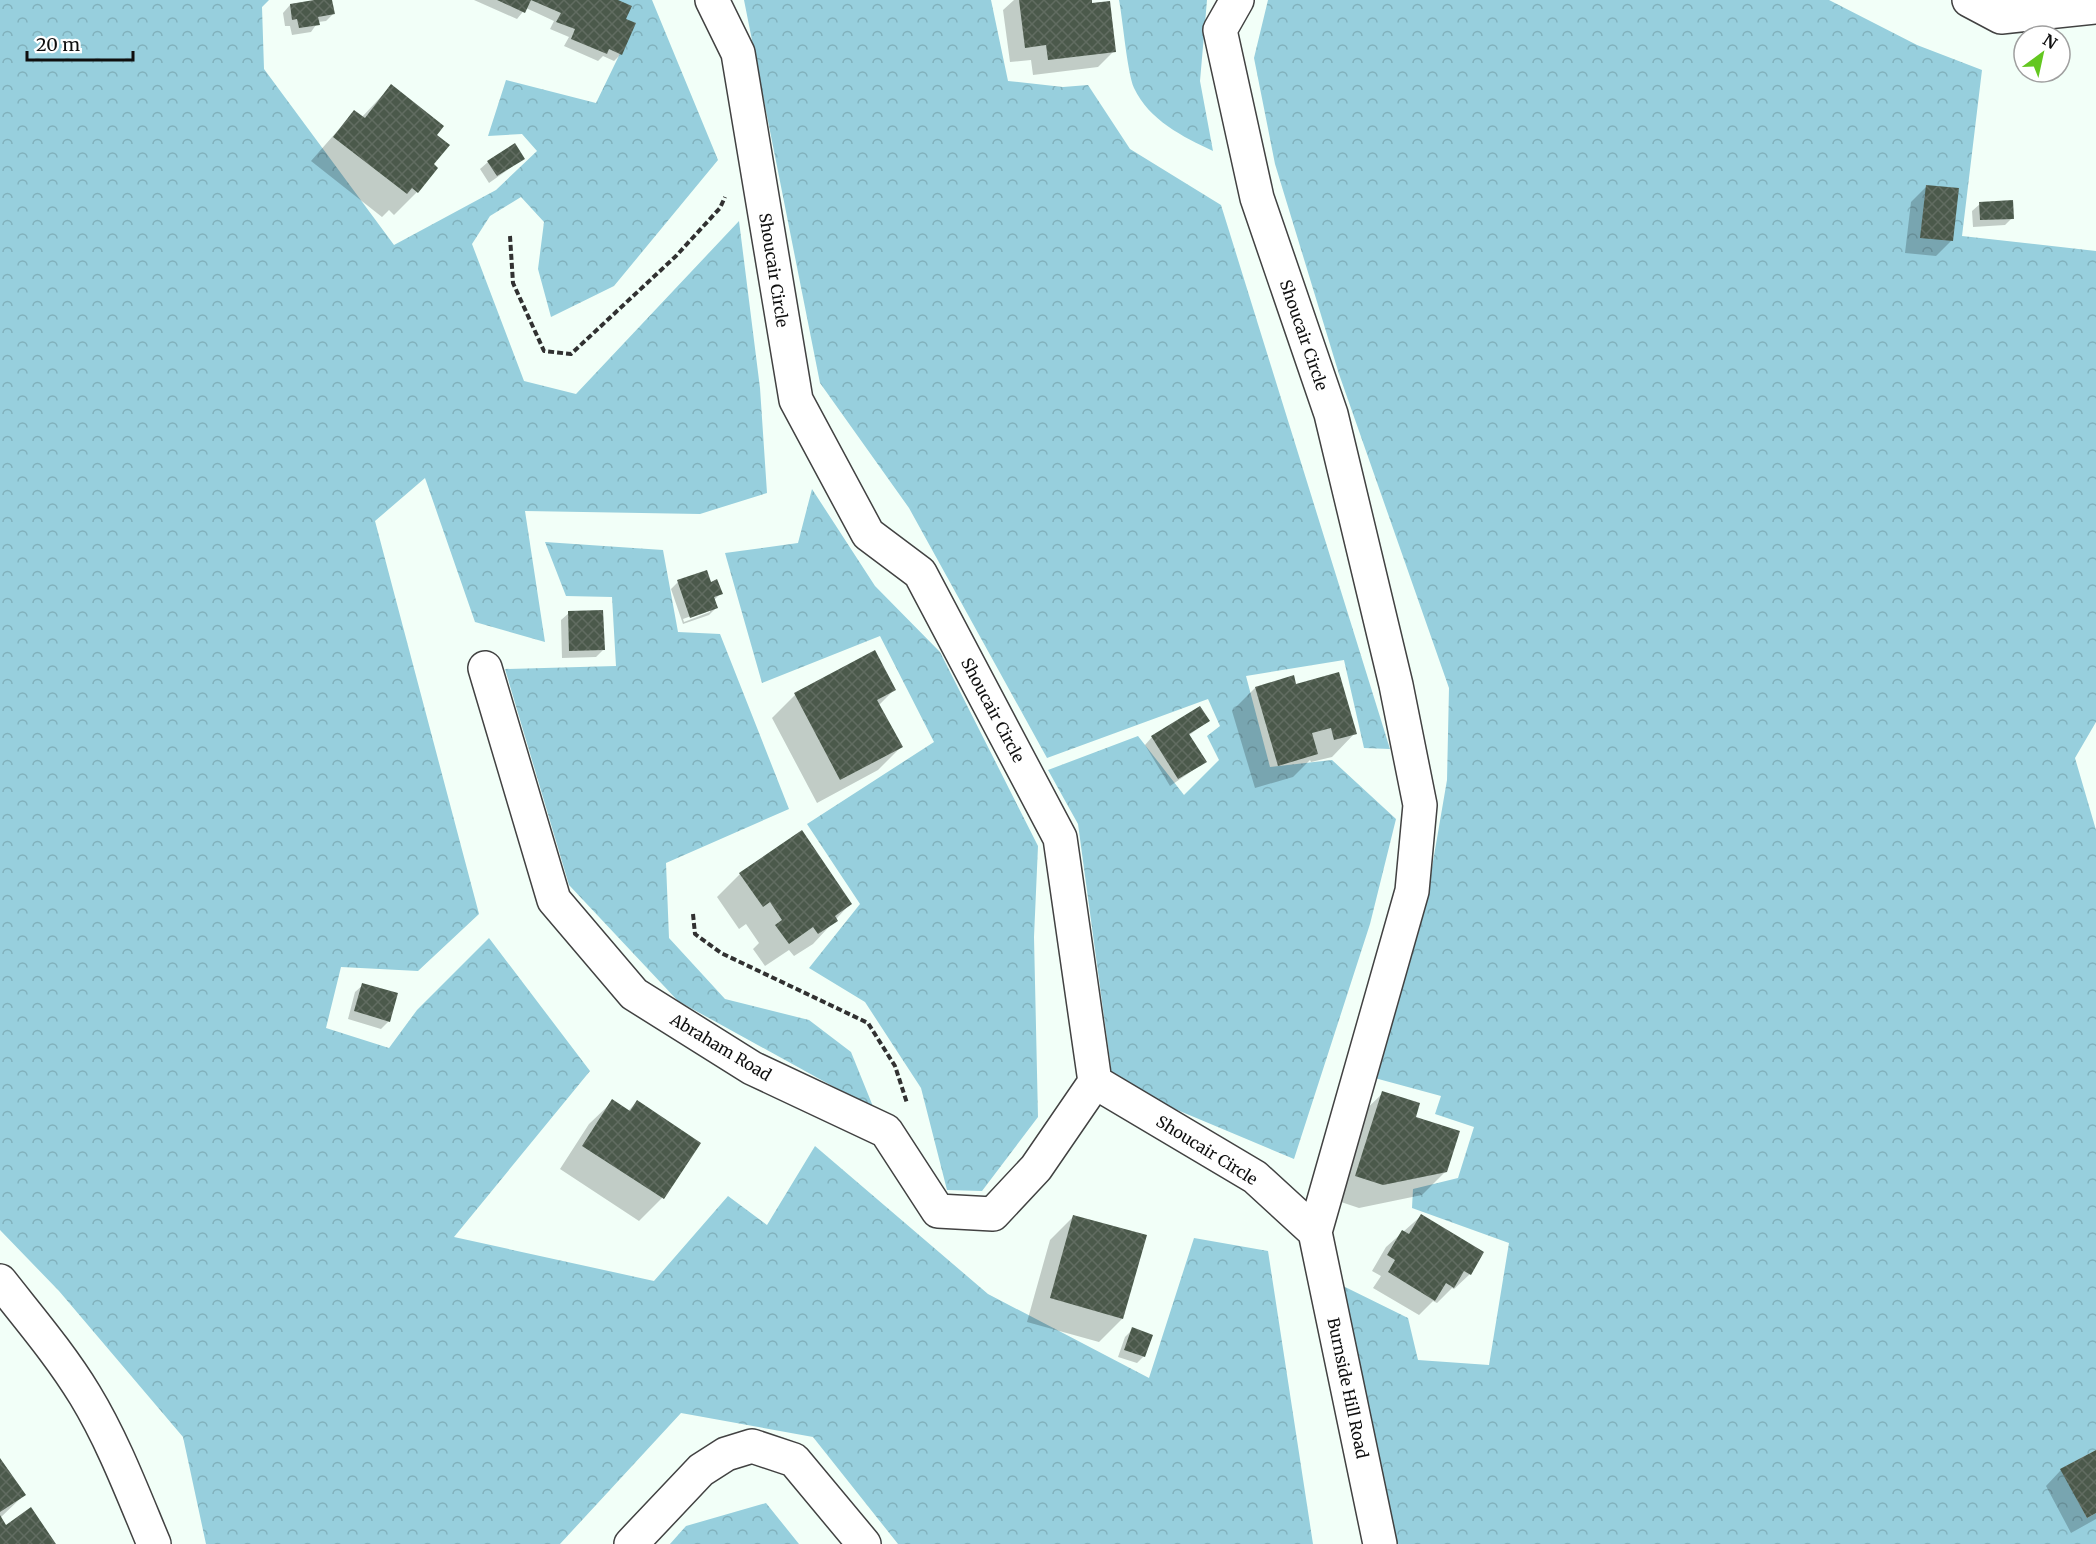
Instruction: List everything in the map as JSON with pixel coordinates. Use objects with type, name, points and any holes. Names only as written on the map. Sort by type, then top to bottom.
[{"type":"street","name":"Shoucair Circle","points":[[712,0],[738,53],[796,400],[868,534],[920,573],[1060,838],[1095,1082],[1255,1177],[1315,1232],[1412,891],[1420,805],[1396,685],[1331,414],[1253,184],[1220,30],[1237,0]]},
{"type":"street","points":[[1969,0],[2001,17],[2096,7]]},
{"type":"street","name":"Abraham Road","points":[[485,668],[554,900],[634,994],[752,1068],[886,1131],[938,1211],[993,1214],[1036,1168],[1095,1082]]},
{"type":"street","name":"Burnside Hill Road","points":[[1315,1232],[1380,1544]]},
{"type":"street","points":[[0,1281],[60,1358],[85,1396],[111,1445],[154,1544]]},
{"type":"street","points":[[631,1544],[701,1470],[726,1454],[752,1446],[794,1460],[864,1544]]},
{"type":"path","points":[[510,236],[513,283],[544,351],[571,354],[676,256],[720,208],[729,187]]},
{"type":"path","points":[[693,914],[695,934],[721,953],[868,1023],[895,1066],[907,1105]]},
{"type":"green space","points":[[0,0],[269,0],[262,7],[264,69],[394,245],[496,190],[537,151],[522,134],[488,136],[506,80],[596,103],[629,35],[615,0],[652,0],[718,160],[614,286],[551,317],[538,269],[544,222],[521,197],[490,216],[472,244],[524,381],[576,394],[739,221],[760,388],[767,493],[700,514],[525,511],[545,642],[475,622],[425,478],[375,521],[479,914],[418,971],[341,967],[326,1028],[389,1048],[417,1010],[489,938],[590,1071],[454,1237],[654,1281],[728,1196],[767,1225],[815,1146],[988,1294],[1149,1378],[1194,1238],[1268,1251],[1313,1544],[898,1544],[813,1437],[681,1413],[560,1544],[206,1544],[183,1437],[59,1291],[0,1230]]},
{"type":"green space","points":[[744,0],[991,0],[1008,81],[1063,87],[1088,85],[1130,149],[1221,205],[1390,749],[1364,748],[1344,660],[1246,676],[1270,767],[1332,760],[1396,819],[1370,924],[1294,1159],[1113,1083],[1078,824],[1048,770],[1138,736],[1184,795],[1219,760],[1207,736],[1220,726],[1208,699],[1047,758],[909,508],[820,383]]},
{"type":"green space","points":[[1119,0],[1207,0],[1200,81],[1213,151],[1168,126],[1140,99],[1129,70]]},
{"type":"green space","points":[[1268,0],[1829,0],[1917,45],[1982,70],[1962,236],[2096,251],[2096,722],[2075,758],[2096,830],[2096,1450],[2061,1469],[2087,1518],[2096,1513],[2096,1544],[1392,1544],[1339,1284],[1408,1318],[1418,1360],[1489,1365],[1509,1243],[1412,1208],[1413,1189],[1458,1178],[1474,1127],[1435,1114],[1441,1096],[1371,1077],[1430,879],[1447,780],[1449,688],[1339,374],[1275,164],[1254,58]]},
{"type":"green space","points":[[812,489],[875,586],[940,652],[1038,846],[1034,937],[1038,1117],[982,1191],[947,1190],[921,1088],[865,1002],[809,968],[860,904],[807,824],[934,742],[880,636],[762,683],[725,553],[798,543]]},
{"type":"green space","points":[[545,542],[663,550],[678,632],[720,634],[789,809],[666,863],[669,938],[725,999],[809,1020],[851,1052],[874,1109],[678,1001],[569,885],[505,669],[616,666],[612,597],[566,596]]},
{"type":"green space","points":[[766,1503],[799,1544],[670,1544],[686,1526]]},
{"type":"building","points":[[332,0],[335,14],[318,17],[320,25],[299,28],[297,19],[292,20],[290,4]]},
{"type":"building","points":[[497,0],[531,0],[525,13]]},
{"type":"building","points":[[531,0],[618,0],[632,6],[626,19],[636,23],[622,55],[609,49],[607,54],[571,39],[575,29],[556,22],[561,13]]},
{"type":"building","points":[[1019,0],[1092,0],[1092,3],[1110,1],[1116,52],[1048,60],[1046,45],[1025,48]]},
{"type":"building","points":[[391,84],[444,126],[437,135],[450,145],[434,164],[438,168],[418,193],[412,188],[407,194],[333,137],[354,110],[365,118]]},
{"type":"building","points":[[515,143],[525,159],[497,176],[487,161]]},
{"type":"building","points":[[1926,185],[1959,188],[1953,241],[1920,238]]},
{"type":"building","points":[[2013,200],[2014,219],[1980,220],[1979,202]]},
{"type":"building","points":[[707,570],[711,582],[717,579],[723,594],[714,597],[718,608],[690,618],[677,580]]},
{"type":"building","points":[[603,610],[605,650],[569,651],[568,611]]},
{"type":"building","points":[[875,650],[896,690],[877,700],[903,747],[840,780],[794,693]]},
{"type":"building","points":[[1339,672],[1357,734],[1334,740],[1331,728],[1312,733],[1318,754],[1278,766],[1255,687],[1294,675],[1296,684]]},
{"type":"building","points":[[1200,706],[1210,721],[1189,734],[1207,762],[1178,779],[1151,736]]},
{"type":"building","points":[[802,830],[852,904],[835,916],[838,921],[818,934],[813,927],[789,944],[775,925],[782,920],[770,902],[763,907],[739,873]]},
{"type":"building","points":[[362,983],[398,993],[390,1022],[354,1011]]},
{"type":"building","points":[[1382,1091],[1420,1103],[1416,1117],[1460,1131],[1447,1172],[1383,1185],[1355,1176]]},
{"type":"building","points":[[612,1099],[630,1111],[637,1100],[701,1143],[664,1199],[582,1146]]},
{"type":"building","points":[[1421,1214],[1484,1252],[1471,1275],[1464,1271],[1454,1288],[1446,1283],[1435,1301],[1388,1272],[1395,1260],[1387,1255],[1402,1230],[1409,1234]]},
{"type":"building","points":[[1073,1215],[1147,1235],[1123,1319],[1050,1298]]},
{"type":"building","points":[[1132,1327],[1153,1335],[1145,1357],[1124,1350]]},
{"type":"building","points":[[2096,1450],[2096,1513],[2087,1518],[2060,1469]]},
{"type":"building","points":[[0,1458],[26,1495],[0,1512]]},
{"type":"building","points":[[31,1507],[56,1544],[0,1544],[0,1515],[6,1525]]}]
